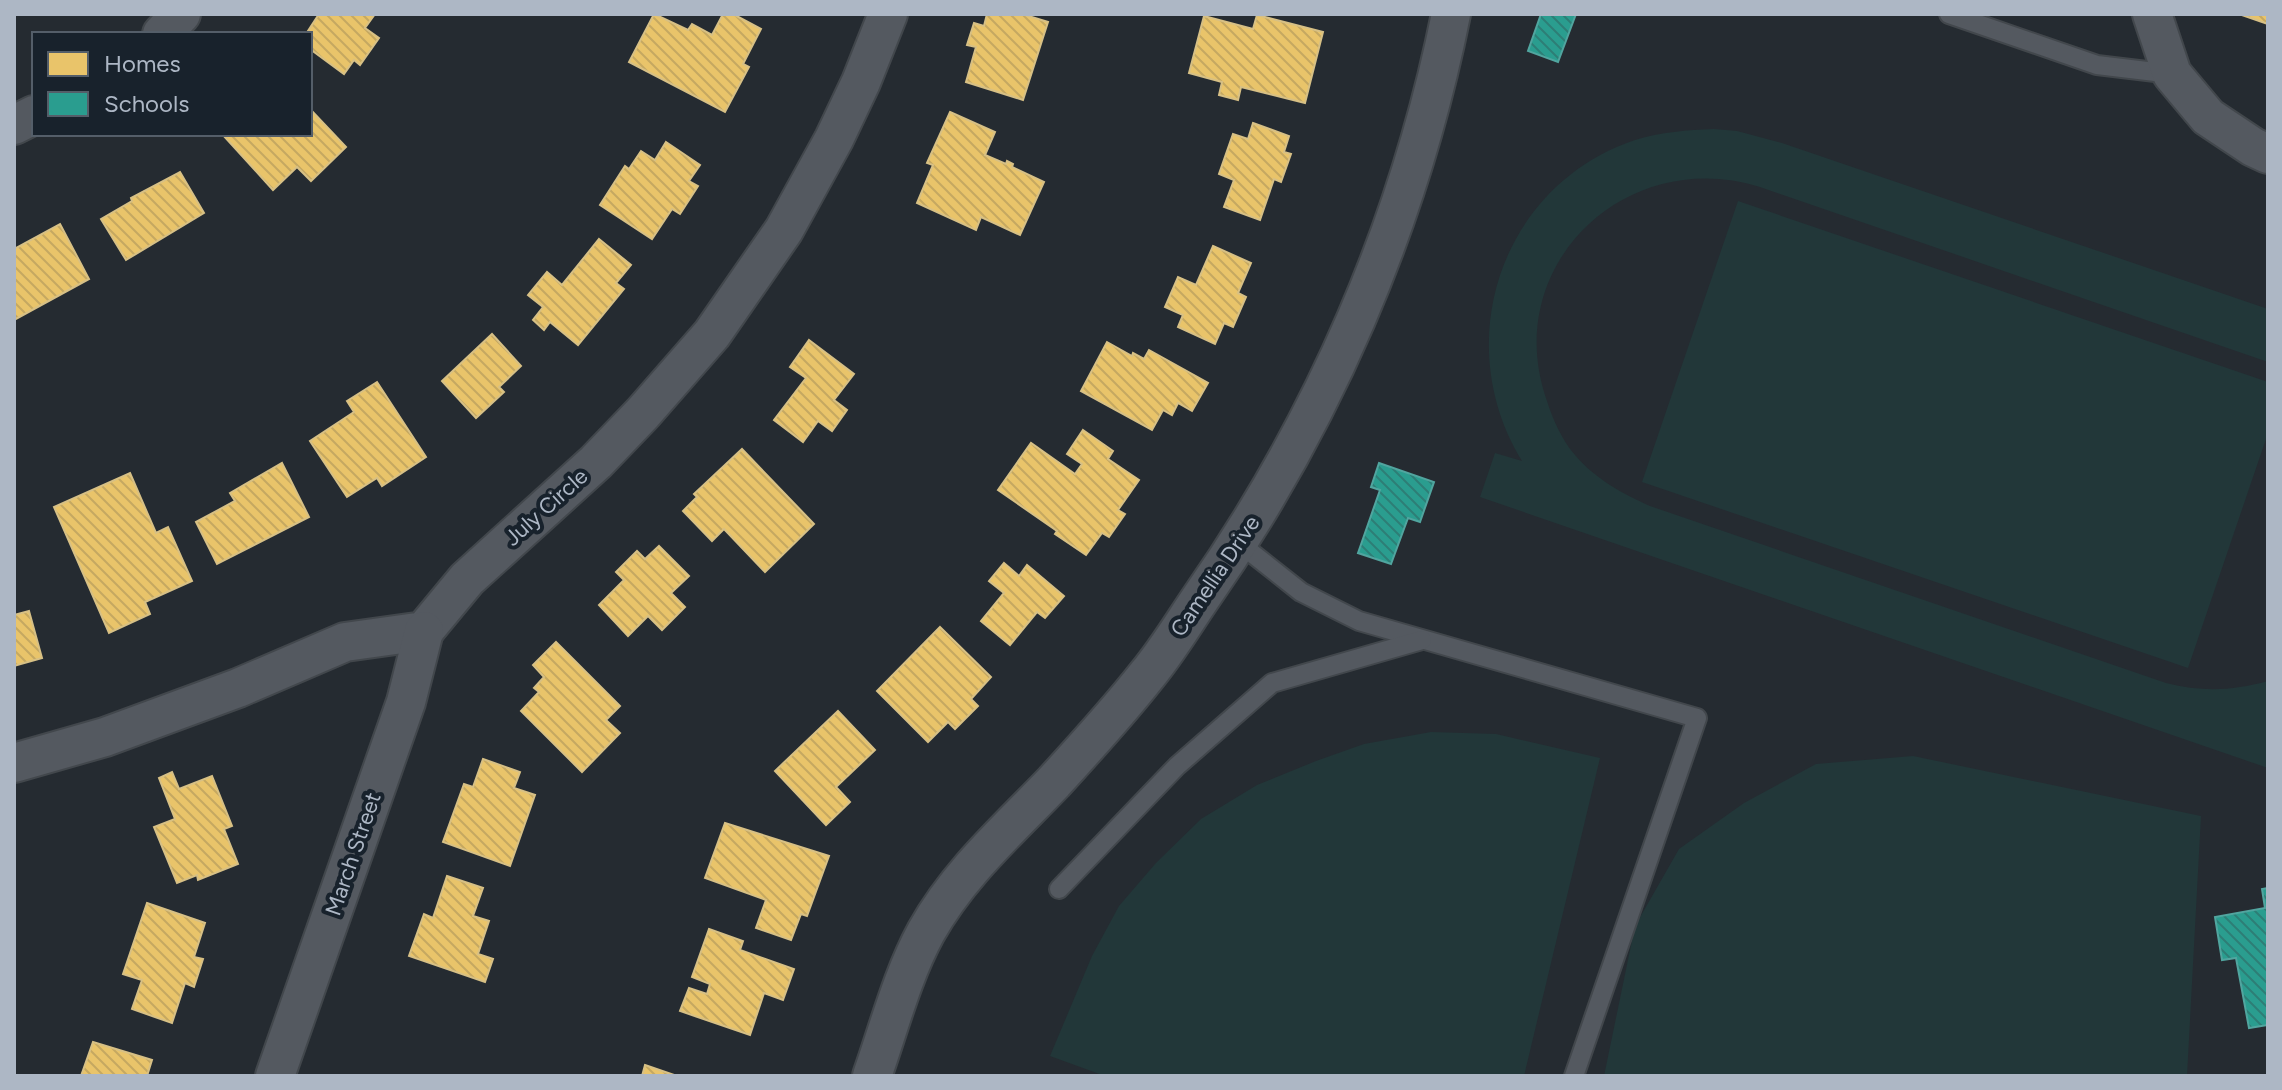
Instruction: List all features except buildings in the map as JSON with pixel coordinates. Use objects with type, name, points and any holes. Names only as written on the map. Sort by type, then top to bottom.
[{"type":"street","points":[[164,32],[181,14]]},
{"type":"street","name":"July Circle","points":[[424,631],[467,579],[596,462],[712,334],[791,217],[848,111],[888,14]]},
{"type":"street","name":"Camellia Drive","points":[[872,1076],[909,969],[926,932],[951,894],[975,863],[1052,783],[1148,674],[1239,543],[1305,428],[1365,302],[1407,189],[1451,14]]},
{"type":"street","points":[[2152,14],[2172,74],[2208,117],[2268,154]]},
{"type":"street","points":[[14,125],[32,116]]},
{"type":"street","points":[[14,763],[135,726],[238,688],[345,642],[424,631]]},
{"type":"street","name":"March Street","points":[[275,1076],[406,702],[424,631]]},
{"type":"lane","points":[[1949,14],[2097,65],[2172,74]]},
{"type":"lane","points":[[1239,543],[1301,592],[1359,621],[1697,718],[1574,1076]]},
{"type":"lane","points":[[1059,889],[1177,766],[1272,683],[1424,640]]},
{"type":"green space","points":[[1714,129],[1737,131],[1782,143],[2268,309],[2268,362],[1760,187],[1710,179],[1663,184],[1621,201],[1585,228],[1558,263],[1541,305],[1537,351],[1547,401],[1558,430],[1575,455],[1610,485],[1650,506],[2166,683],[2217,689],[2268,681],[2268,768],[1480,497],[1495,453],[1522,461],[1500,415],[1490,367],[1490,319],[1501,273],[1521,230],[1551,192],[1589,162],[1645,137]]},
{"type":"green space","points":[[1738,201],[2268,382],[2268,433],[2188,668],[1642,482]]},
{"type":"green space","points":[[1431,732],[1496,734],[1600,758],[1524,1076],[1105,1076],[1050,1056],[1092,956],[1119,906],[1156,863],[1201,819],[1257,785],[1316,761],[1364,744]]},
{"type":"green space","points":[[1913,756],[2201,816],[2187,1076],[1604,1076],[1635,926],[1679,849],[1744,803],[1816,764]]}]
